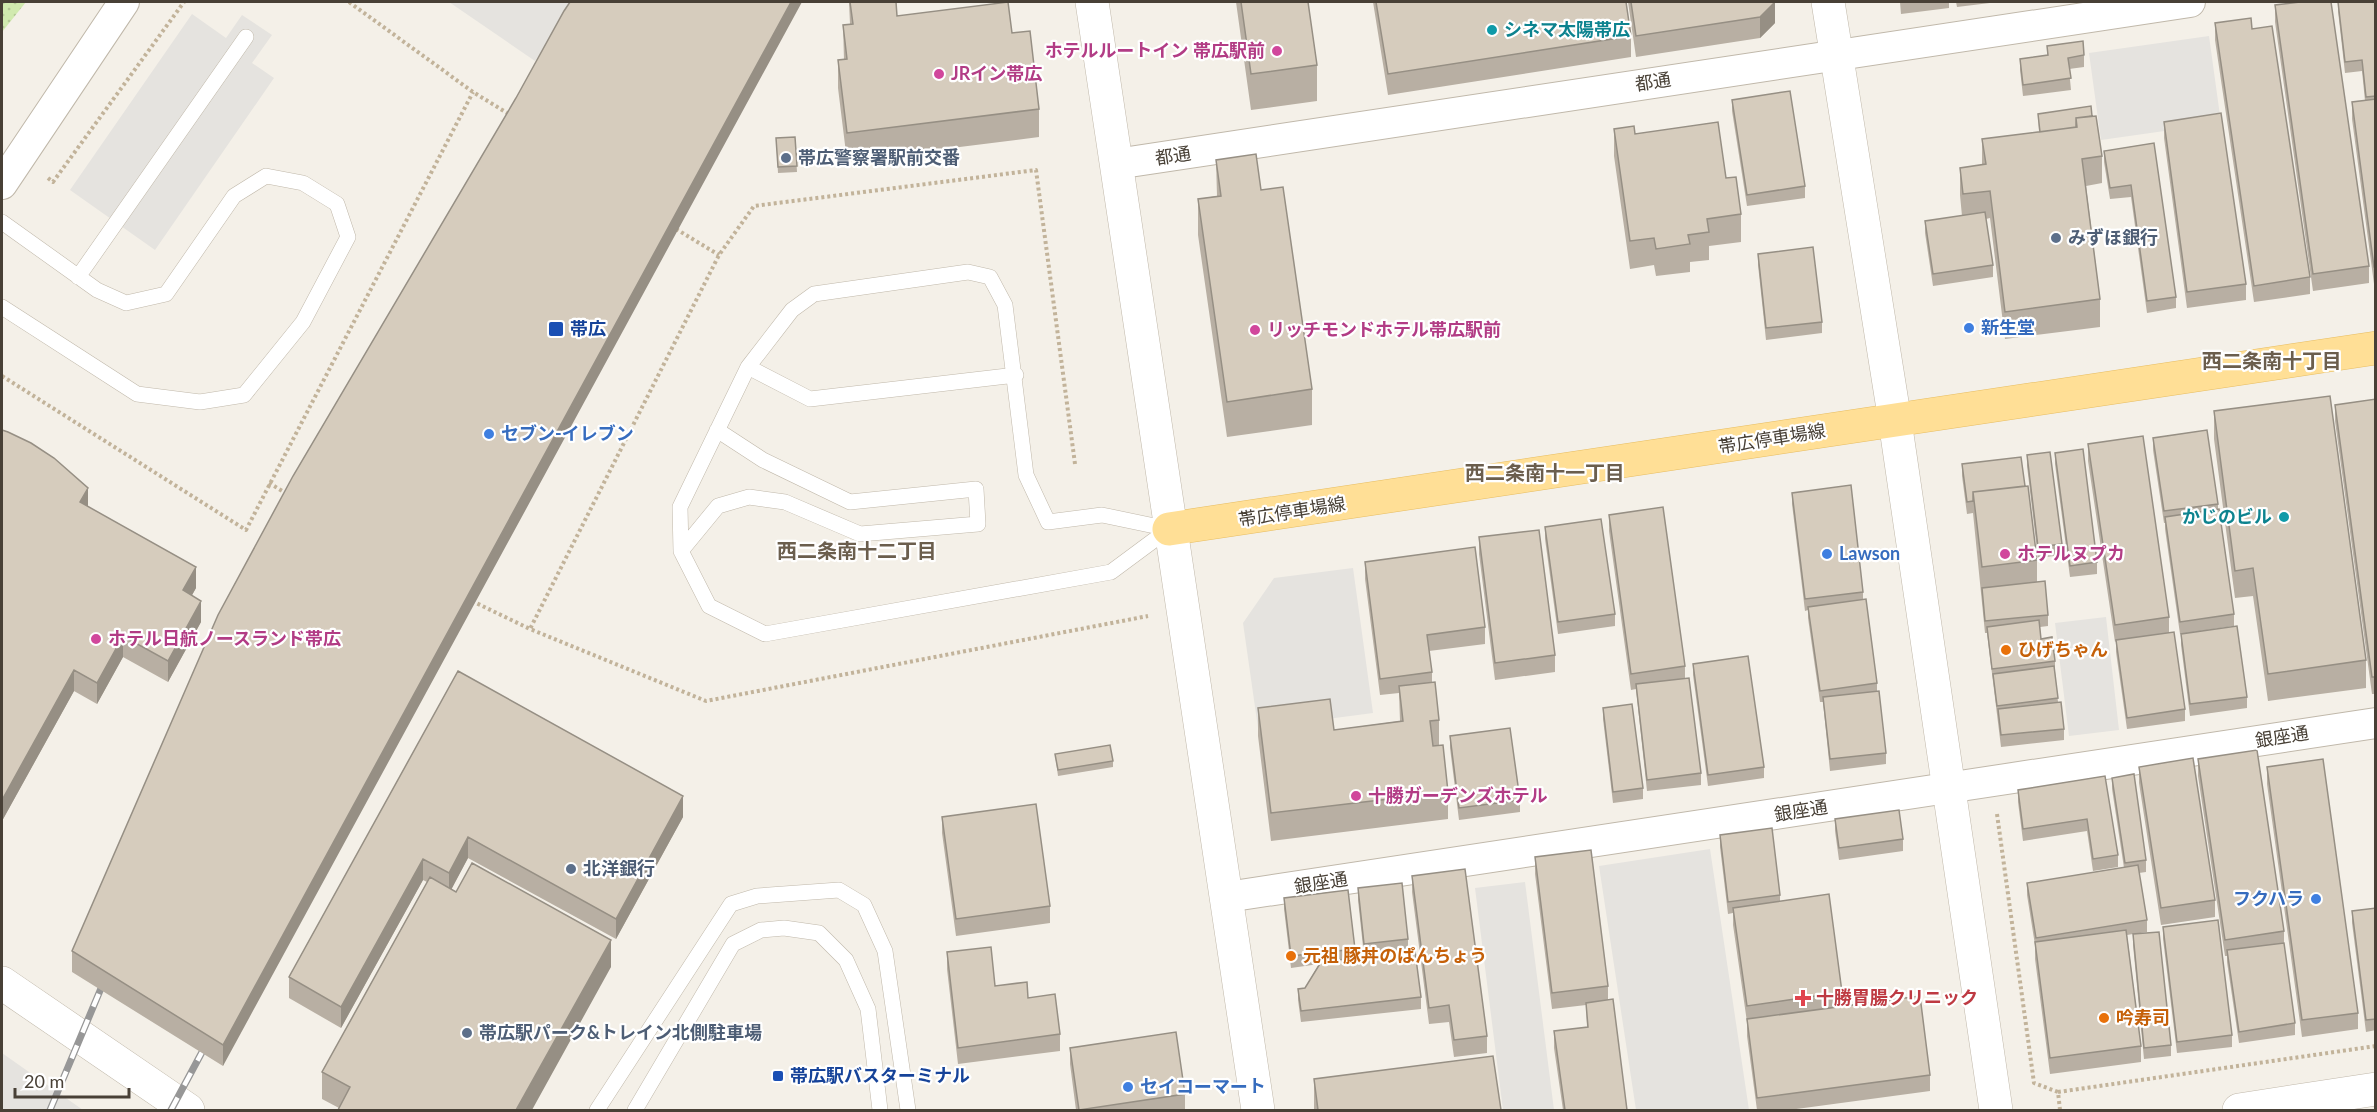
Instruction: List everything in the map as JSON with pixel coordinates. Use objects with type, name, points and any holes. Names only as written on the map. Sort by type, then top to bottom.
[{"type":"main road","name":"帯広停車場線","points":[[1169,530],[2376,348]]},
{"type":"street","points":[[2,184],[124,2]]},
{"type":"street","points":[[1092,2],[1169,530],[1258,1110]]},
{"type":"street","points":[[1828,2],[1895,421],[1947,789],[1996,1110]]},
{"type":"street","name":"都通","points":[[1116,164],[2190,2]]},
{"type":"street","name":"銀座通","points":[[1227,897],[2376,723]]},
{"type":"street","points":[[2,983],[188,1110]]},
{"type":"street","points":[[2239,1110],[2376,1089]]},
{"type":"lane","points":[[78,277],[246,37]]},
{"type":"lane","points":[[2,222],[97,290],[126,303],[166,294],[234,196],[266,176],[303,183],[338,204],[348,237],[303,322],[244,395],[200,402],[137,394],[2,307]]},
{"type":"lane","points":[[968,272],[990,277],[1005,305],[1016,375],[1026,475],[1048,522],[1102,515],[1169,530],[1111,572],[765,634],[709,606],[681,551],[680,507],[748,367],[792,310],[814,294],[968,272]]},
{"type":"lane","points":[[748,367],[810,399],[1016,375]]},
{"type":"lane","points":[[681,551],[718,506],[749,497],[785,502],[860,534],[978,524],[976,489],[850,502],[763,460],[717,430]]},
{"type":"lane","points":[[597,1110],[731,904],[758,896],[839,890],[864,905],[885,951],[908,1110]]},
{"type":"lane","points":[[636,1110],[733,945],[761,930],[784,928],[819,933],[846,960],[868,1009],[880,1110]]},
{"type":"path","points":[[19,157],[53,182],[184,2]]},
{"type":"path","points":[[349,2],[472,92],[516,119]]},
{"type":"path","points":[[2,376],[246,530],[472,92]]},
{"type":"path","points":[[530,629],[719,255],[754,206],[1036,170],[1075,464]]},
{"type":"path","points":[[669,225],[719,255]]},
{"type":"path","points":[[269,483],[293,497]]},
{"type":"path","points":[[465,597],[530,629],[706,702],[1181,609]]},
{"type":"path","points":[[2001,804],[1997,812],[2034,1083],[2058,1092],[2376,1046]]},
{"type":"path","points":[[2058,1092],[2060,1110]]},
{"type":"green space","points":[[2,2],[26,2],[2,32]]},
{"type":"shaded area","points":[[449,2],[575,2],[535,61]]},
{"type":"shaded area","points":[[192,14],[226,38],[242,15],[272,35],[252,63],[274,78],[155,250],[70,190]]},
{"type":"shaded area","points":[[2209,36],[2221,123],[2101,140],[2089,53]]},
{"type":"shaded area","points":[[1353,568],[1373,713],[1258,728],[1243,623],[1274,578]]},
{"type":"shaded area","points":[[2106,617],[2119,730],[2069,736],[2055,623]]},
{"type":"shaded area","points":[[1710,849],[1749,1110],[1636,1110],[1599,866]]},
{"type":"shaded area","points":[[1525,882],[1554,1110],[1503,1110],[1475,888]]},
{"type":"shaded area","points":[[2,1053],[83,1110],[2,1110]]},
{"type":"building","points":[[570,2],[791,2],[223,1045],[72,951],[218,615],[293,476],[516,98]]},
{"type":"building","name":"JRイン帯広","points":[[850,2],[896,2],[897,16],[1008,2],[1012,33],[1030,31],[1039,109],[847,133],[838,60],[847,59],[843,25],[853,24]]},
{"type":"building","name":"ホテルルートイン 帯広駅前","points":[[1241,2],[1308,2],[1317,65],[1251,74]]},
{"type":"building","points":[[1376,2],[1626,2],[1631,36],[1388,74]]},
{"type":"building","points":[[1631,2],[1775,2],[1760,17],[1636,36]]},
{"type":"building","points":[[2331,2],[2369,266],[2313,274],[2275,5]]},
{"type":"building","points":[[2338,2],[2376,2],[2376,96],[2366,97],[2362,60],[2345,62]]},
{"type":"building","points":[[2251,18],[2252,29],[2272,26],[2310,277],[2254,286],[2215,23]]},
{"type":"building","points":[[2083,41],[2084,55],[2068,58],[2071,78],[2023,85],[2020,59],[2048,55],[2047,46]]},
{"type":"building","points":[[1790,91],[1805,186],[1747,195],[1732,100]]},
{"type":"building","points":[[2376,99],[2376,267],[2374,267],[2352,102]]},
{"type":"building","points":[[2091,106],[2092,116],[2076,118],[2076,127],[2040,132],[2038,114]]},
{"type":"building","points":[[2221,113],[2246,284],[2187,292],[2164,122]]},
{"type":"building","points":[[2096,116],[2102,156],[2082,159],[2100,299],[2005,312],[1990,191],[1963,194],[1960,168],[1986,164],[1982,139],[2077,127],[2076,118]]},
{"type":"building","points":[[1718,122],[1726,178],[1736,177],[1741,214],[1707,219],[1709,232],[1688,235],[1690,244],[1656,249],[1654,238],[1630,241],[1614,129],[1634,126],[1635,134]]},
{"type":"building","name":"帯広警察署駅前交番","points":[[795,137],[797,166],[778,167],[776,138]]},
{"type":"building","points":[[2154,143],[2176,297],[2147,301],[2131,185],[2110,188],[2104,151]]},
{"type":"building","name":"リッチモンドホテル帯広駅前","points":[[1256,154],[1261,190],[1283,187],[1312,389],[1227,402],[1198,199],[1221,196],[1216,160]]},
{"type":"building","points":[[1985,212],[1993,265],[1933,274],[1925,221]]},
{"type":"building","points":[[1813,247],[1822,322],[1766,328],[1758,254]]},
{"type":"building","name":"かじのビル","points":[[2330,396],[2366,660],[2268,674],[2253,568],[2235,571],[2214,411]]},
{"type":"building","points":[[2376,399],[2376,677],[2372,677],[2335,405]]},
{"type":"building","name":"ホテル日航ノースランド帯広","points":[[2,430],[31,443],[54,458],[88,488],[80,502],[196,567],[183,590],[201,601],[168,661],[123,636],[97,683],[74,670],[2,800]]},
{"type":"building","points":[[2207,430],[2218,504],[2164,511],[2153,438]]},
{"type":"building","points":[[2143,436],[2169,617],[2115,625],[2088,444]]},
{"type":"building","points":[[2083,449],[2097,562],[2070,566],[2055,453]]},
{"type":"building","points":[[2050,452],[2062,544],[2038,547],[2027,455]]},
{"type":"building","points":[[2021,457],[2025,486],[1973,492],[1973,501],[1967,502],[1962,464]]},
{"type":"building","name":"Lawson","points":[[1851,485],[1863,592],[1805,599],[1792,493]]},
{"type":"building","points":[[2028,486],[2037,560],[1982,567],[1973,492]]},
{"type":"building","points":[[1663,507],[1685,666],[1631,674],[1609,515]]},
{"type":"building","points":[[2219,509],[2234,614],[2180,622],[2165,517]]},
{"type":"building","points":[[1601,519],[1615,614],[1558,622],[1545,527]]},
{"type":"building","points":[[1539,530],[1555,655],[1495,663],[1479,537]]},
{"type":"building","points":[[1475,547],[1485,627],[1427,635],[1432,672],[1380,679],[1365,562]]},
{"type":"building","points":[[2045,581],[2048,615],[1985,621],[1982,588]]},
{"type":"building","points":[[1866,599],[1877,683],[1820,691],[1808,607]]},
{"type":"building","points":[[2039,620],[2041,639],[2052,637],[2055,661],[1992,669],[1987,627]]},
{"type":"building","points":[[2237,626],[2247,697],[2190,704],[2181,634]]},
{"type":"building","points":[[2174,632],[2185,709],[2127,718],[2116,640]]},
{"type":"building","points":[[1748,656],[1764,767],[1708,775],[1693,664]]},
{"type":"building","points":[[2054,666],[2058,698],[1997,706],[1993,674]]},
{"type":"building","name":"北洋銀行","points":[[458,671],[683,796],[616,919],[468,837],[449,873],[423,859],[341,1007],[289,977]]},
{"type":"building","points":[[1689,678],[1701,773],[1647,780],[1636,684]]},
{"type":"building","name":"十勝ガーデンズホテル","points":[[1435,682],[1439,720],[1430,721],[1433,746],[1443,745],[1448,792],[1271,813],[1258,708],[1330,699],[1334,730],[1403,721],[1399,686]]},
{"type":"building","points":[[1879,691],[1886,753],[1830,759],[1823,697]]},
{"type":"building","points":[[2061,702],[2064,729],[2001,735],[1998,709]]},
{"type":"building","points":[[1632,704],[1643,788],[1613,792],[1603,708]]},
{"type":"building","points":[[1510,728],[1520,800],[1459,808],[1450,736]]},
{"type":"building","points":[[1110,745],[1113,761],[1058,770],[1055,754]]},
{"type":"building","points":[[2257,750],[2284,931],[2225,940],[2198,759]]},
{"type":"building","points":[[2193,758],[2215,900],[2161,908],[2139,767]]},
{"type":"building","points":[[2323,759],[2358,1013],[2302,1020],[2267,767]]},
{"type":"building","points":[[2134,774],[2146,860],[2125,863],[2112,778]]},
{"type":"building","points":[[2105,776],[2118,855],[2093,859],[2087,819],[2023,829],[2018,790]]},
{"type":"building","points":[[1036,804],[1050,906],[956,919],[942,817]]},
{"type":"building","points":[[1899,810],[1903,839],[1839,848],[1835,819]]},
{"type":"building","points":[[1772,828],[1780,895],[1728,902],[1720,835]]},
{"type":"building","points":[[1591,850],[1608,986],[1552,993],[1535,857]]},
{"type":"building","name":"帯広駅パーク&トレイン北側駐車場","points":[[472,863],[611,940],[516,1110],[338,1110],[350,1087],[322,1072],[430,877],[456,892]]},
{"type":"building","points":[[2138,865],[2147,920],[2036,938],[2027,883]]},
{"type":"building","points":[[1465,869],[1487,1036],[1454,1040],[1449,1005],[1429,1008],[1412,876]]},
{"type":"building","points":[[1402,883],[1408,939],[1364,944],[1358,888]]},
{"type":"building","points":[[1348,890],[1355,949],[1291,956],[1284,898]]},
{"type":"building","points":[[1829,894],[1842,992],[1747,1006],[1733,908]]},
{"type":"building","points":[[2376,908],[2376,1019],[2366,1020],[2352,911]]},
{"type":"building","points":[[2218,920],[2232,1035],[2177,1042],[2163,927]]},
{"type":"building","points":[[2126,930],[2141,1046],[2050,1058],[2035,942]]},
{"type":"building","points":[[2159,932],[2171,1045],[2144,1048],[2133,934]]},
{"type":"building","points":[[2284,943],[2295,1023],[2239,1032],[2227,950]]},
{"type":"building","points":[[991,947],[995,986],[1027,982],[1028,998],[1055,994],[1060,1034],[958,1048],[947,952]]},
{"type":"building","points":[[1415,951],[1421,997],[1301,1011],[1298,989],[1305,988],[1321,962]]},
{"type":"building","points":[[1920,996],[1930,1075],[1757,1098],[1747,1019]]},
{"type":"building","points":[[1613,999],[1627,1110],[1565,1110],[1554,1031],[1588,1027],[1586,1003]]},
{"type":"building","name":"セイコーマート","points":[[1176,1032],[1185,1094],[1079,1110],[1070,1048]]},
{"type":"building","points":[[1493,1056],[1501,1110],[1318,1110],[1314,1079]]},
{"type":"railway","points":[[50,1110],[107,974]]},
{"type":"railway","points":[[171,1110],[209,1039]]},
{"type":"place","name":"シネマ太陽帯広","points":[[1492,30]]},
{"type":"place","name":"ホテルルートイン 帯広駅前","points":[[1277,51]]},
{"type":"place","name":"JRイン帯広","points":[[939,74]]},
{"type":"place","name":"帯広警察署駅前交番","points":[[786,158]]},
{"type":"place","name":"みずほ銀行","points":[[2056,238]]},
{"type":"place","name":"新生堂","points":[[1969,328]]},
{"type":"place","name":"帯広","points":[[556,329]]},
{"type":"place","name":"リッチモンドホテル帯広駅前","points":[[1255,330]]},
{"type":"place","name":"セブン-イレブン","points":[[489,434]]},
{"type":"place","name":"かじのビル","points":[[2284,517]]},
{"type":"place","name":"Lawson","points":[[1827,554]]},
{"type":"place","name":"ホテルヌプカ","points":[[2005,554]]},
{"type":"place","name":"ホテル日航ノースランド帯広","points":[[96,639]]},
{"type":"place","name":"ひげちゃん","points":[[2006,650]]},
{"type":"place","name":"十勝ガーデンズホテル","points":[[1356,796]]},
{"type":"place","name":"北洋銀行","points":[[571,869]]},
{"type":"place","name":"フクハラ","points":[[2316,899]]},
{"type":"place","name":"元祖 豚丼のぱんちょう","points":[[1291,956]]},
{"type":"place","name":"十勝胃腸クリニック","points":[[1803,998]]},
{"type":"place","name":"吟寿司","points":[[2104,1018]]},
{"type":"place","name":"帯広駅パーク&トレイン北側駐車場","points":[[467,1033]]},
{"type":"place","name":"帯広駅バスターミナル","points":[[778,1076]]},
{"type":"place","name":"セイコーマート","points":[[1128,1087]]},
{"type":"district","name":"西二条南十丁目","points":[[2272,361]]},
{"type":"district","name":"西二条南十一丁目","points":[[1545,473]]},
{"type":"district","name":"西二条南十二丁目","points":[[857,551]]}]
